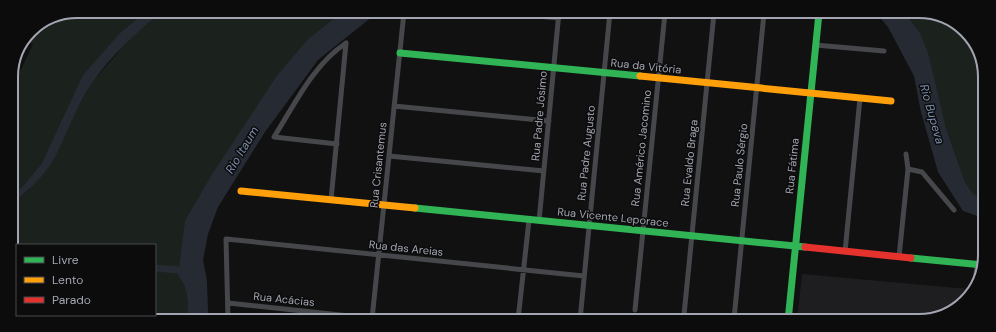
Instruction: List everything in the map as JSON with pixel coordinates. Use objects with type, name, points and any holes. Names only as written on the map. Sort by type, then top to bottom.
[{"type":"street","name":"Rua Crisantemus","points":[[373,314],[403,18]]},
{"type":"street","name":"Rua Padre Jósimo","points":[[540,221],[559,18]]},
{"type":"street","name":"Rua Padre Augusto","points":[[581,314],[609,18]]},
{"type":"street","name":"Rua Américo Jacomino","points":[[635,310],[664,18]]},
{"type":"street","name":"Rua Evaldo Braga","points":[[684,314],[714,18]]},
{"type":"street","name":"Rua Paulo Sérgio","points":[[735,314],[764,18]]},
{"type":"street","name":"Rua Fátima","points":[[789,314],[818,18]]},
{"type":"street","points":[[331,200],[337,144],[346,43],[328,57],[314,74],[274,136],[337,144]]},
{"type":"street","points":[[815,45],[884,51]]},
{"type":"street","name":"Rua da Vitória","points":[[400,52],[890,101]]},
{"type":"street","points":[[845,252],[860,98]]},
{"type":"street","points":[[394,106],[549,121]]},
{"type":"street","points":[[899,257],[908,169],[906,154]]},
{"type":"street","points":[[389,156],[544,171]]},
{"type":"street","points":[[908,169],[922,172],[954,210]]},
{"type":"street","name":"Rua Vicente Leporace","points":[[241,191],[977,265]]},
{"type":"street","points":[[519,314],[529,220]]},
{"type":"street","name":"Rua das Areias","points":[[228,303],[226,239],[584,276]]},
{"type":"street","points":[[228,303],[228,314]]},
{"type":"street","name":"Rua Acácias","points":[[228,303],[327,314]]},
{"type":"shaded area","points":[[138,18],[120,33],[60,127],[42,163],[18,190],[18,76],[33,44],[29,42],[30,41],[44,28],[66,19]]},
{"type":"shaded area","points":[[154,18],[334,18],[308,39],[182,251],[178,276],[186,291],[187,314],[156,314],[156,244],[18,244],[18,198],[30,189],[92,82],[131,38]]},
{"type":"shaded area","points":[[909,18],[934,20],[952,28],[968,44],[975,58],[978,77],[978,196],[973,194],[965,182],[946,128],[920,33]]},
{"type":"shaded area","points":[[802,274],[967,289],[952,304],[934,312],[923,314],[798,314]]},
{"type":"water","points":[[138,18],[154,18],[125,45],[99,73],[81,101],[60,148],[51,164],[36,182],[18,198],[18,190],[42,163],[83,75],[120,33]]},
{"type":"water","name":"Rio Itaum","points":[[334,18],[370,18],[318,60],[265,132],[218,207],[208,234],[203,260],[207,281],[208,314],[187,314],[186,291],[178,276],[185,221],[211,176],[276,77],[308,39]]},
{"type":"water","name":"Rio Bupeva","points":[[880,18],[909,18],[920,33],[928,53],[946,128],[965,182],[973,194],[978,196],[978,216],[963,211],[938,172],[921,112],[914,76],[888,27]]},
{"type":"waterway","points":[[156,268],[179,270]]},
{"type":"traffic: fast","points":[[789,314],[818,18]]},
{"type":"traffic: fast","points":[[400,53],[640,76]]},
{"type":"traffic: fast","points":[[415,208],[805,247]]},
{"type":"traffic: fast","points":[[911,258],[977,264]]},
{"type":"traffic: slow","points":[[640,76],[891,101]]},
{"type":"traffic: slow","points":[[241,191],[415,208]]},
{"type":"traffic: jam","points":[[805,247],[911,258]]}]
